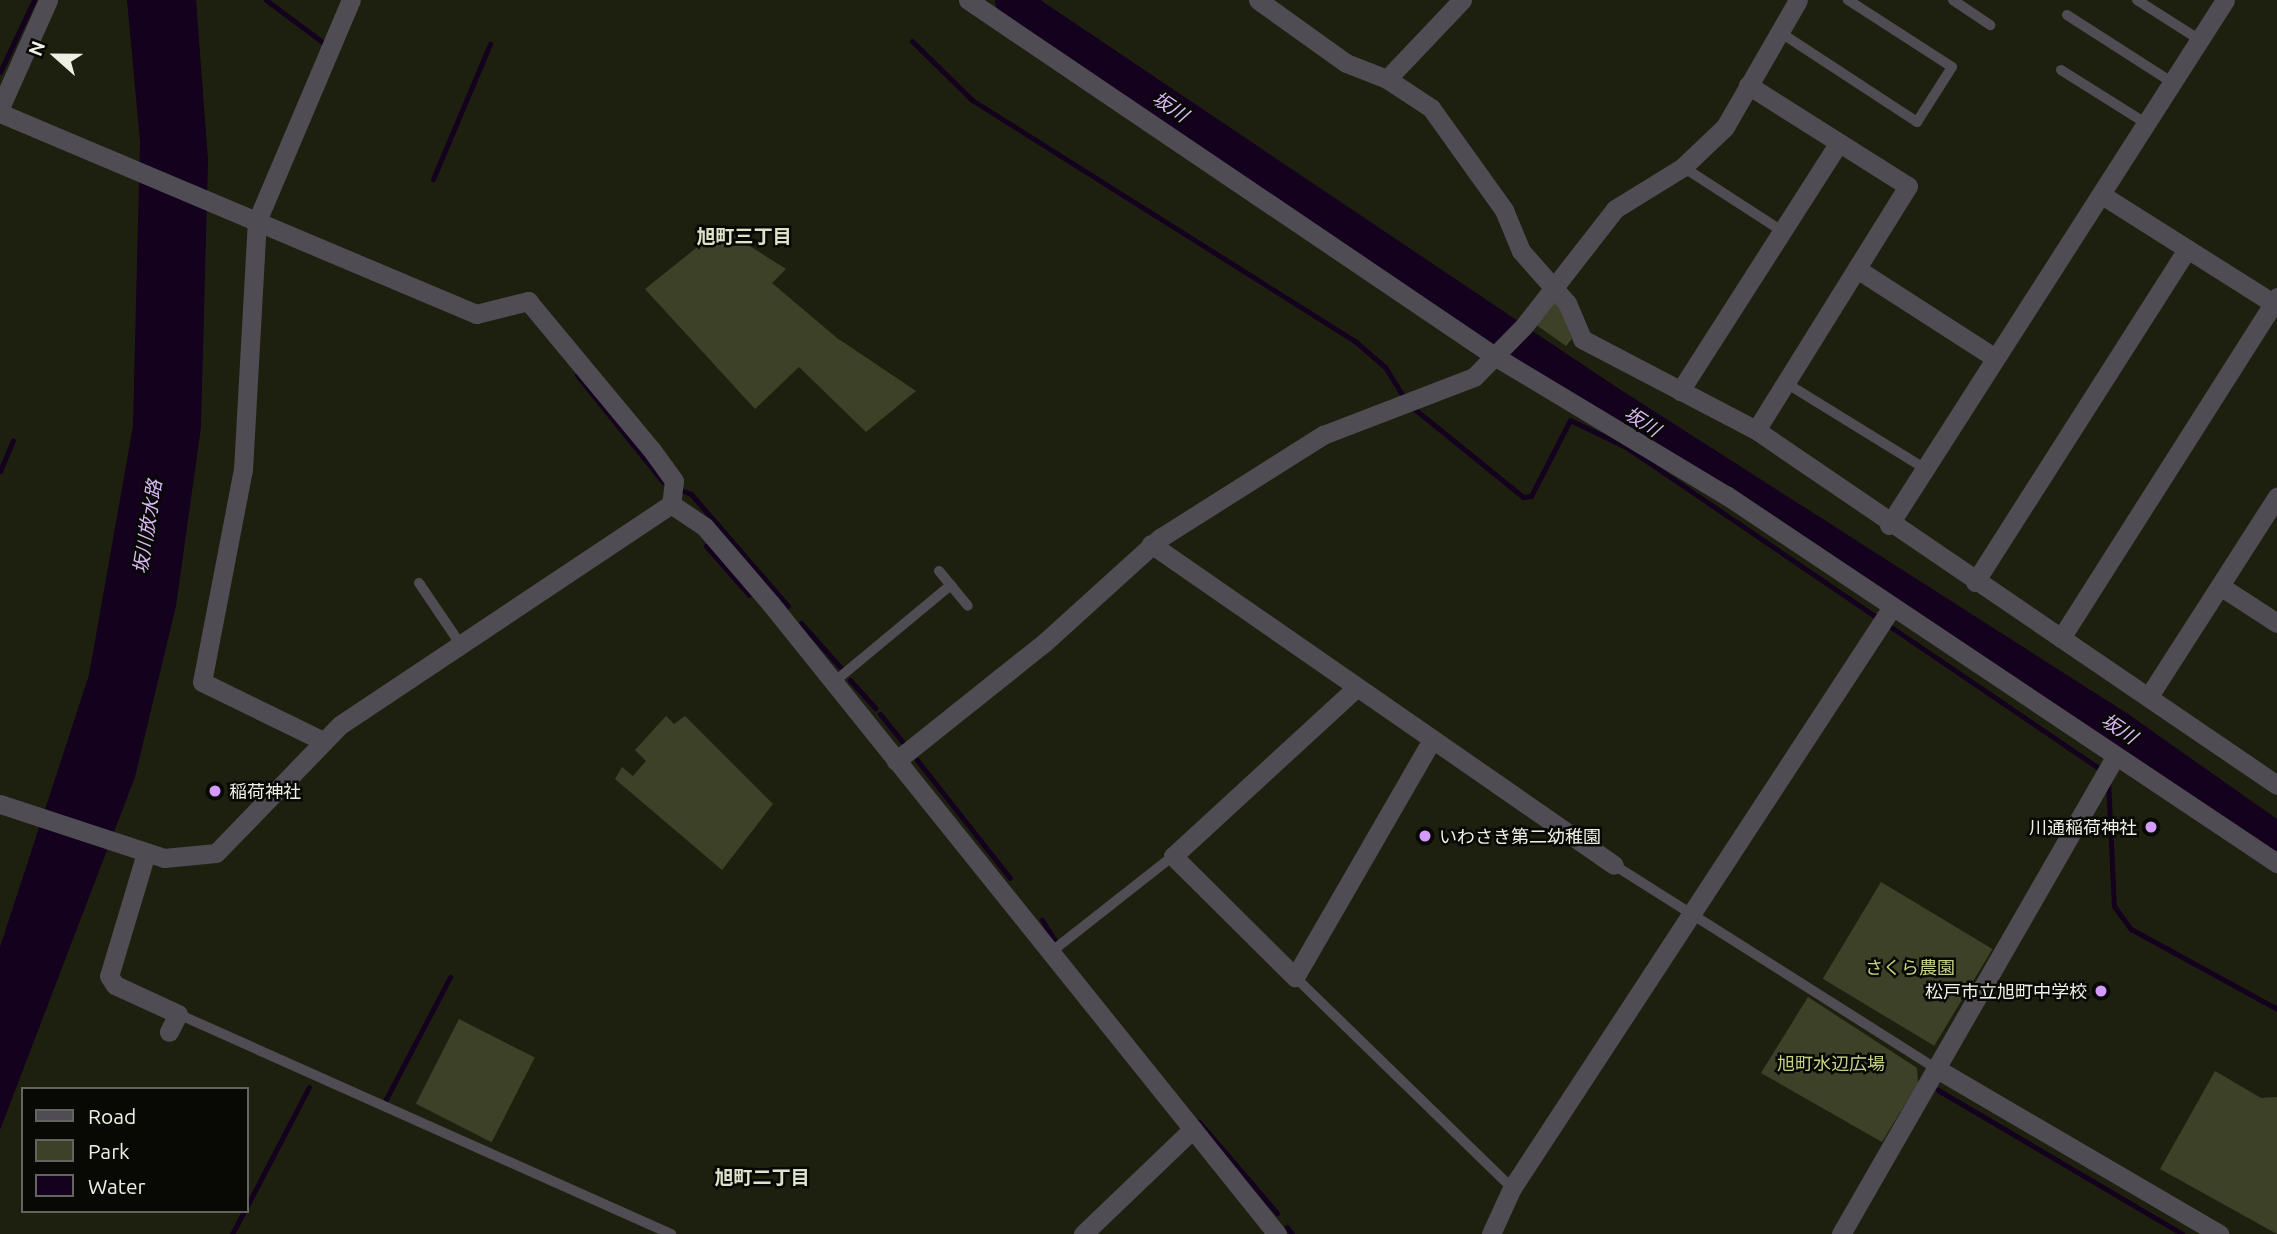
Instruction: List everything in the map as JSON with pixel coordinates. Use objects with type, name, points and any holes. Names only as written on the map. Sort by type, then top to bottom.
[{"type":"street","points":[[4,807],[142,852],[188,860],[216,853],[321,740],[671,503],[674,481],[651,449],[528,301],[476,314],[112,161],[0,109],[48,0]]},
{"type":"street","points":[[321,740],[202,682],[243,470],[255,220],[351,0]]},
{"type":"street","points":[[968,0],[1497,355],[1698,476],[1886,617],[2109,769],[2277,863]]},
{"type":"street","points":[[1258,0],[1346,63],[1387,79],[1431,108],[1504,210],[1521,251],[1553,284],[1582,339],[1756,430],[1889,525],[2149,696],[2277,785]]},
{"type":"street","points":[[1387,79],[1462,0]]},
{"type":"street","points":[[896,761],[1044,643],[1151,544],[1323,435],[1426,399],[1474,377],[1524,326],[1553,284],[1615,209],[1683,167],[1724,127],[1777,30],[1798,0]]},
{"type":"street","points":[[1889,525],[2225,0]]},
{"type":"street","points":[[1748,85],[1908,186],[1756,430]]},
{"type":"street","points":[[1681,391],[1838,144]]},
{"type":"street","points":[[2061,638],[2275,300],[2102,195]]},
{"type":"street","points":[[1975,582],[2187,249]]},
{"type":"street","points":[[1857,269],[1995,358]]},
{"type":"street","points":[[2149,696],[2277,497]]},
{"type":"street","points":[[671,503],[704,526],[834,682],[1277,1234]]},
{"type":"street","points":[[1151,544],[1614,865]]},
{"type":"street","points":[[2220,586],[2277,623]]},
{"type":"street","points":[[1491,1234],[1512,1188],[1689,912],[1886,617]]},
{"type":"street","points":[[1357,687],[1172,856],[1294,978],[1432,740]]},
{"type":"street","points":[[1841,1234],[2109,769]]},
{"type":"street","points":[[142,852],[109,976],[115,985],[178,1014],[169,1032]]},
{"type":"street","points":[[1937,1069],[2191,1227],[2219,1234]]},
{"type":"street","points":[[1083,1234],[1193,1129]]},
{"type":"lane","points":[[1777,30],[1917,122],[1952,67],[1848,0]]},
{"type":"lane","points":[[2137,0],[2200,40]]},
{"type":"lane","points":[[1955,1],[1990,25]]},
{"type":"lane","points":[[2067,15],[2173,83]]},
{"type":"lane","points":[[2061,70],[2147,124]]},
{"type":"lane","points":[[1683,167],[1782,231]]},
{"type":"lane","points":[[1786,383],[1924,468]]},
{"type":"lane","points":[[939,571],[968,606]]},
{"type":"lane","points":[[419,583],[461,645]]},
{"type":"lane","points":[[834,682],[951,585]]},
{"type":"lane","points":[[1051,953],[1164,857],[1172,856]]},
{"type":"lane","points":[[1614,865],[1937,1069]]},
{"type":"lane","points":[[1294,978],[1512,1188]]},
{"type":"lane","points":[[178,1014],[671,1234]]},
{"type":"green space","points":[[721,228],[786,269],[772,283],[837,338],[916,391],[866,432],[799,367],[755,409],[645,289]]},
{"type":"green space","points":[[1550,303],[1558,304],[1572,339],[1566,346],[1535,324]]},
{"type":"green space","points":[[666,716],[674,724],[685,716],[773,804],[722,870],[615,779],[622,767],[633,776],[646,761],[635,750]]},
{"type":"green space","name":"さくら農園","points":[[1881,882],[1992,949],[1934,1046],[1823,979]]},
{"type":"green space","name":"旭町水辺広場","points":[[1808,997],[1917,1068],[1918,1083],[1882,1142],[1761,1073]]},
{"type":"green space","points":[[459,1019],[535,1058],[492,1142],[416,1104]]},
{"type":"green space","points":[[2215,1071],[2261,1098],[2277,1097],[2277,1234],[2160,1169]]},
{"type":"water","name":"坂川放水路","points":[[127,0],[196,0],[208,160],[201,427],[176,606],[135,777],[0,1130],[0,947],[89,675],[133,426],[140,141]]},
{"type":"waterway","points":[[0,72],[34,0]]},
{"type":"waterway","points":[[266,0],[324,43]]},
{"type":"waterway","name":"坂川","points":[[1011,0],[1603,398],[2118,727],[2277,839]]},
{"type":"waterway","points":[[912,41],[972,100],[1355,341],[1385,367],[1405,399]]},
{"type":"waterway","points":[[433,179],[490,44]]},
{"type":"waterway","points":[[577,375],[663,482]]},
{"type":"waterway","points":[[1412,407],[1523,497],[1531,496],[1570,420],[1626,447],[2103,771]]},
{"type":"waterway","points":[[0,471],[13,441]]},
{"type":"waterway","points":[[678,489],[691,494],[788,606]]},
{"type":"waterway","points":[[706,546],[749,595]]},
{"type":"waterway","points":[[801,623],[840,667]]},
{"type":"waterway","points":[[850,680],[875,708]]},
{"type":"waterway","points":[[880,714],[903,742]]},
{"type":"waterway","points":[[917,760],[1010,878]]},
{"type":"waterway","points":[[2108,780],[2114,906],[2131,929],[2277,1009]]},
{"type":"waterway","points":[[1042,920],[1059,947]]},
{"type":"waterway","points":[[386,1099],[450,977]]},
{"type":"waterway","points":[[248,1204],[309,1087]]},
{"type":"waterway","points":[[1938,1090],[2182,1234]]},
{"type":"waterway","points":[[1199,1122],[1277,1213]]},
{"type":"waterway","points":[[232,1234],[243,1213]]},
{"type":"waterway","points":[[1287,1227],[1292,1234]]},
{"type":"place","name":"稲荷神社","points":[[215,791]]},
{"type":"place","name":"川通稲荷神社","points":[[2151,827]]},
{"type":"place","name":"いわさき第二幼稚園","points":[[1425,836]]},
{"type":"place","name":"松戸市立旭町中学校","points":[[2101,991]]},
{"type":"district","name":"旭町三丁目","points":[[744,237]]},
{"type":"district","name":"旭町二丁目","points":[[762,1178]]}]
